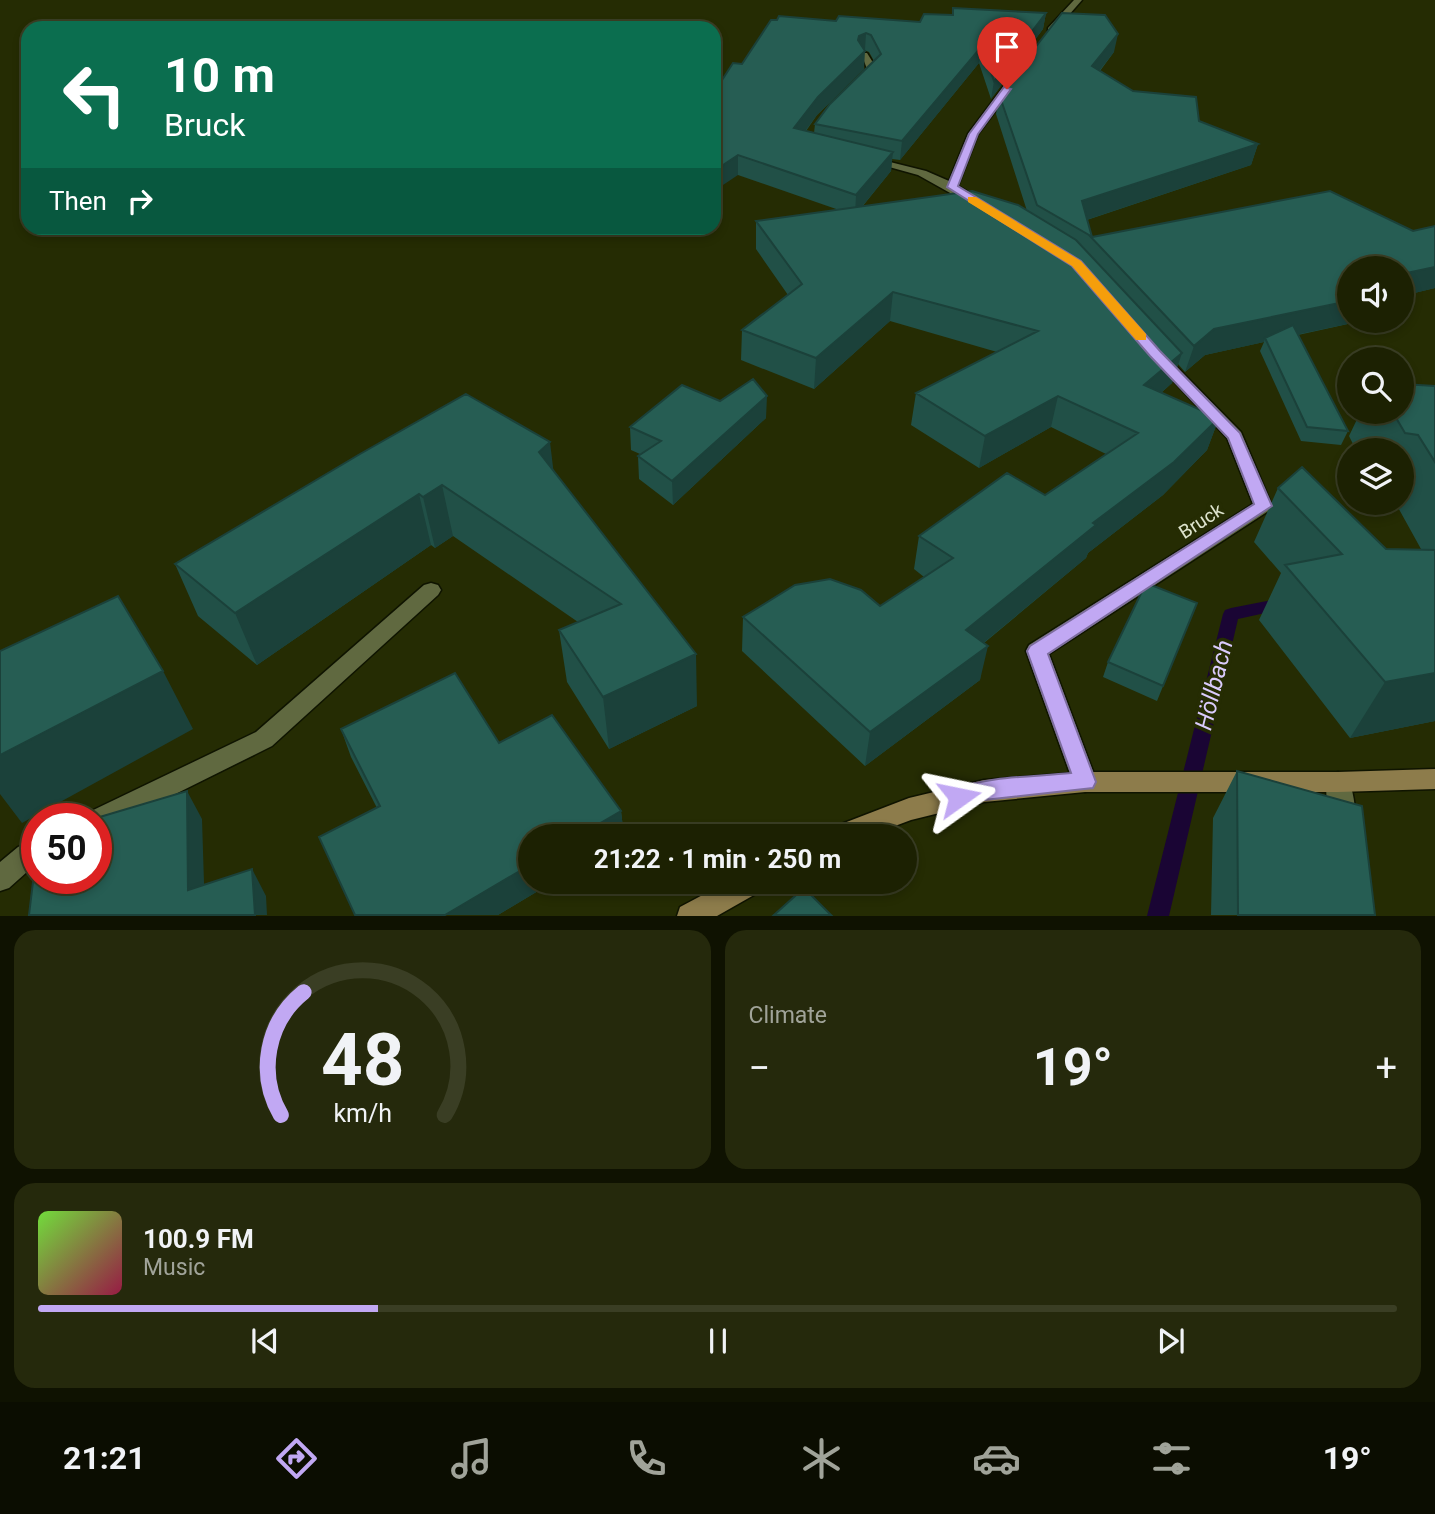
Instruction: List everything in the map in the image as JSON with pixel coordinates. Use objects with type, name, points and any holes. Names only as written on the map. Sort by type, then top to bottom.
[{"type":"main road","points":[[871,824],[909,809],[984,791],[1085,782],[1339,782],[1435,779]]},
{"type":"main road","points":[[690,915],[729,894]]},
{"type":"street","points":[[1040,44],[1078,0]]},
{"type":"street","points":[[854,88],[872,69],[864,55]]},
{"type":"street","points":[[953,187],[974,134],[1017,74]]},
{"type":"street","points":[[859,158],[922,173],[953,187],[999,216]]},
{"type":"street","name":"Bruck","points":[[1085,782],[1037,651],[1263,506],[1235,436],[1147,345]]},
{"type":"street","points":[[112,813],[264,739],[431,590]]},
{"type":"street","points":[[1339,782],[1346,849]]},
{"type":"street","points":[[0,879],[21,860]]},
{"type":"building","points":[[953,8],[1046,13],[994,81],[982,46],[902,141],[815,124],[830,104],[881,54],[871,35],[866,33],[859,36],[858,40],[865,51],[818,97],[794,128],[893,152],[856,195],[738,155],[721,166],[721,82],[733,63],[742,64],[771,20],[777,20],[779,16],[836,21],[839,16],[920,22],[924,14],[953,15]]},
{"type":"building","points":[[1062,13],[1105,15],[1118,34],[1092,66],[1133,91],[1196,97],[1199,121],[1258,144],[1082,201],[1092,237],[1330,191],[1413,231],[1435,226],[1435,267],[1414,271],[1414,256],[1337,256],[1337,303],[1214,329],[1194,346],[1089,235],[1037,205],[999,94]]},
{"type":"building","points":[[972,191],[1018,205],[1076,240],[1182,353],[1144,385],[1219,418],[1174,462],[1093,523],[1096,525],[966,630],[988,646],[870,732],[743,617],[795,585],[830,579],[861,590],[880,606],[953,558],[919,536],[1007,473],[1045,495],[1138,433],[1058,396],[985,436],[916,393],[1038,331],[893,292],[816,358],[742,330],[802,284],[756,221]]},
{"type":"building","points":[[1293,325],[1337,410],[1337,424],[1344,424],[1348,431],[1307,427],[1265,338]]},
{"type":"building","points":[[753,379],[767,396],[672,481],[638,456],[661,441],[630,427],[682,385],[720,401]]},
{"type":"building","points":[[1414,385],[1435,386],[1435,462],[1418,435],[1405,433],[1400,424],[1414,424]]},
{"type":"building","points":[[466,394],[550,442],[539,452],[696,654],[603,697],[559,630],[621,604],[442,485],[423,497],[419,494],[235,613],[175,564]]},
{"type":"building","points":[[1302,467],[1337,501],[1337,515],[1351,515],[1386,549],[1435,550],[1435,673],[1385,682],[1285,565],[1342,554],[1278,488]]},
{"type":"building","points":[[1146,583],[1197,603],[1163,686],[1108,662]]},
{"type":"building","points":[[118,596],[163,671],[0,755],[0,651]]},
{"type":"building","points":[[455,673],[499,743],[552,715],[621,811],[599,824],[518,824],[518,872],[445,915],[355,915],[319,837],[380,806],[341,729]]},
{"type":"building","points":[[1237,771],[1362,806],[1375,915],[1238,915]]},
{"type":"building","points":[[187,791],[188,890],[252,869],[255,915],[29,915],[32,894],[112,894],[112,813]]},
{"type":"building","points":[[797,894],[810,894],[831,915],[774,915]]},
{"type":"waterway","name":"Höllbach","points":[[1158,916],[1231,614],[1282,604]]},
{"type":"slow traffic","points":[[972,199],[1076,263],[1141,337]]},
{"type":"route","points":[[959,797],[984,791],[1085,782],[1037,651],[1263,506],[1235,436],[1155,354],[1076,263],[953,187],[974,134],[1007,89]]}]
